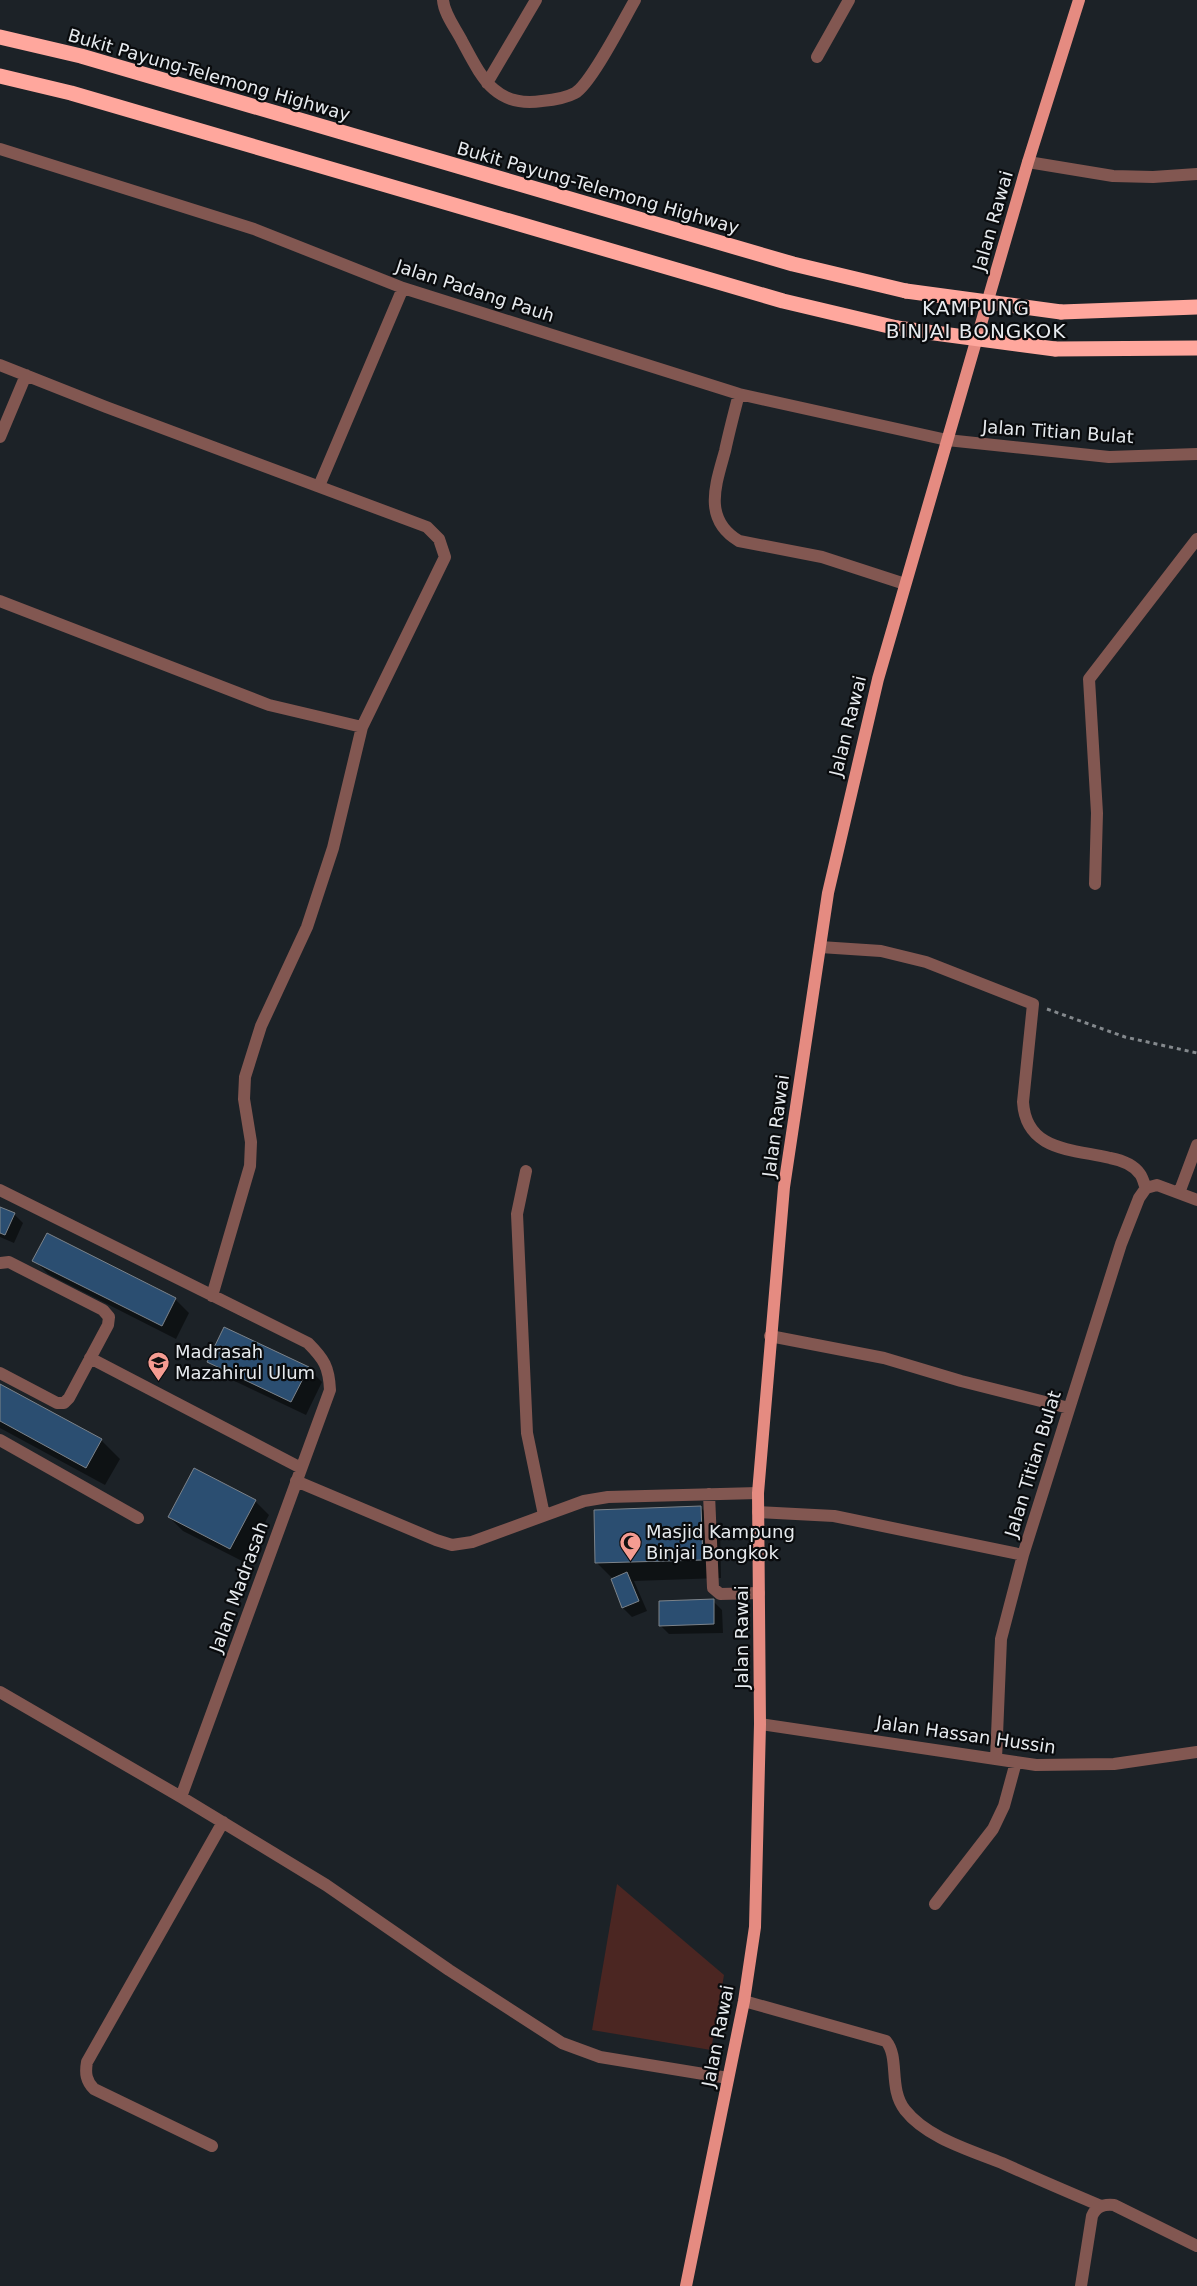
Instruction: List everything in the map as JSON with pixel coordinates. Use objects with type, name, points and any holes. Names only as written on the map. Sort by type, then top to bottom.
[{"type":"highway","name":"Bukit Payung-Telemong Highway","points":[[0,37],[81,56],[793,264],[906,291],[1060,312],[1197,306]]},
{"type":"highway","points":[[0,76],[71,93],[783,301],[897,328],[1055,349],[1197,348]]},
{"type":"main road","name":"Jalan Rawai","points":[[686,2286],[744,2001],[755,1927],[760,1724],[758,1493],[784,1187],[828,893],[878,679],[1028,162],[1079,0]]},
{"type":"street","points":[[443,0],[464,44],[488,83],[497,93],[518,102],[559,99],[576,92],[588,80],[635,0]]},
{"type":"street","points":[[488,83],[536,0]]},
{"type":"street","points":[[817,57],[849,0]]},
{"type":"street","name":"Jalan Padang Pauh","points":[[0,149],[254,229],[403,288],[739,394],[947,440]]},
{"type":"street","points":[[1028,162],[1113,176],[1153,177],[1197,174]]},
{"type":"street","points":[[319,486],[403,288]]},
{"type":"street","points":[[0,365],[427,527],[439,539],[445,557],[362,727],[333,848],[307,927],[261,1026],[244,1077],[244,1099],[251,1142],[250,1166],[212,1296],[0,1190]]},
{"type":"street","points":[[0,437],[26,375]]},
{"type":"street","points":[[739,394],[714,493],[717,517],[730,536],[739,541],[822,557],[905,584]]},
{"type":"street","name":"Jalan Titian Bulat","points":[[947,440],[1109,457],[1197,454]]},
{"type":"street","points":[[1095,884],[1097,813],[1090,679],[1197,539]]},
{"type":"street","points":[[0,601],[270,705],[362,727]]},
{"type":"street","points":[[820,947],[881,951],[926,962],[1033,1004],[1023,1102],[1024,1113],[1031,1130],[1046,1143],[1127,1163],[1140,1174],[1146,1188],[1157,1185],[1197,1200]]},
{"type":"street","points":[[1179,1193],[1197,1145]]},
{"type":"street","points":[[526,1170],[517,1214],[527,1433],[544,1515]]},
{"type":"street","name":"Jalan Titian Bulat","points":[[996,1759],[1001,1638],[1023,1555],[1121,1244],[1139,1198],[1146,1188]]},
{"type":"street","points":[[0,1263],[9,1262],[104,1310],[109,1317],[108,1325],[67,1402],[60,1404],[0,1373]]},
{"type":"street","name":"Jalan Madrasah","points":[[181,1797],[330,1390],[329,1370],[319,1354],[308,1343],[212,1296]]},
{"type":"street","points":[[770,1336],[884,1358],[961,1381],[1069,1408]]},
{"type":"street","points":[[90,1358],[301,1468]]},
{"type":"street","points":[[0,1440],[138,1518]]},
{"type":"street","points":[[296,1481],[452,1545],[472,1542],[584,1501],[608,1496],[758,1493]]},
{"type":"street","points":[[709,1494],[713,1588],[720,1594],[759,1593]]},
{"type":"street","points":[[758,1512],[834,1516],[1023,1555]]},
{"type":"street","points":[[0,1692],[181,1797],[326,1885],[515,2014],[562,2043],[600,2057],[728,2078]]},
{"type":"street","name":"Jalan Hassan Hussin","points":[[760,1724],[1016,1762],[1062,1766],[1114,1764],[1197,1752]]},
{"type":"street","points":[[935,1904],[993,1829],[1004,1806],[1016,1762]]},
{"type":"street","points":[[212,2146],[94,2089],[89,2084],[86,2068],[92,2053],[223,1822]]},
{"type":"street","points":[[744,2001],[886,2041],[892,2053],[897,2094],[904,2109],[917,2122],[934,2133],[968,2149],[1107,2206],[1197,2246]]},
{"type":"street","points":[[1081,2286],[1092,2216],[1094,2211],[1107,2206]]},
{"type":"path","points":[[1033,1004],[1125,1037],[1197,1053]]},
{"type":"shaded area","points":[[617,1884],[724,1975],[711,2050],[592,2030]]},
{"type":"building","points":[[0,1207],[15,1213],[5,1235],[0,1233]]},
{"type":"building","points":[[47,1233],[176,1298],[162,1326],[32,1261]]},
{"type":"building","points":[[224,1327],[309,1367],[291,1402],[207,1362]]},
{"type":"building","points":[[0,1384],[102,1439],[86,1468],[0,1421]]},
{"type":"building","points":[[194,1468],[256,1500],[230,1549],[168,1517]]},
{"type":"building","points":[[701,1506],[703,1560],[595,1563],[594,1510]]},
{"type":"building","points":[[627,1572],[639,1601],[622,1608],[611,1579]]},
{"type":"building","points":[[714,1599],[714,1624],[659,1626],[659,1601]]},
{"type":"place","name":"Madrasah Mazahirul Ulum","points":[[159,1381]]},
{"type":"place","name":"Masjid Kampung Binjai Bongkok","points":[[630,1561]]},
{"type":"district","name":"KAMPUNG BINJAI BONGKOK","points":[[976,320]]}]
